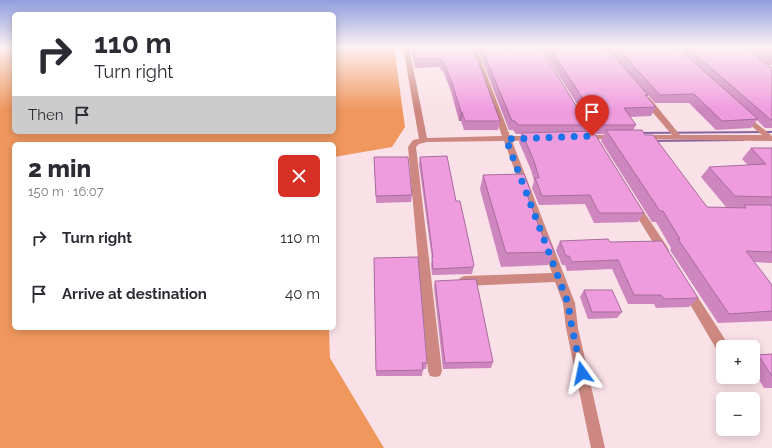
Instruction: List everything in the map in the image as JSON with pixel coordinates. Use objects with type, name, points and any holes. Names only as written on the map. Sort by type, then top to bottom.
[{"type":"street","points":[[410,68],[423,140]]},
{"type":"street","points":[[480,68],[506,139],[560,277],[568,303],[598,448]]},
{"type":"street","points":[[642,96],[678,137]]},
{"type":"street","points":[[739,111],[771,139]]},
{"type":"street","points":[[591,134],[600,148]]},
{"type":"street","points":[[578,137],[591,134],[629,137],[771,139]]},
{"type":"street","points":[[435,371],[412,147],[416,142],[423,140],[538,138]]},
{"type":"street","points":[[628,194],[670,261]]},
{"type":"street","points":[[457,281],[560,277]]},
{"type":"street","points":[[682,281],[718,340]]},
{"type":"street","points":[[425,282],[441,282]]},
{"type":"shaded area","points":[[0,68],[12,68],[12,134],[336,134],[336,68],[397,68],[405,127],[392,147],[336,157],[336,142],[12,142],[12,330],[329,330],[330,358],[384,448],[0,448]]},
{"type":"building","points":[[446,68],[481,68],[500,121],[465,121]]},
{"type":"building","points":[[490,68],[553,68],[588,125],[518,125],[515,121],[512,121]]},
{"type":"building","points":[[563,68],[624,68],[648,95],[645,95],[656,107],[624,108],[636,125],[600,125]]},
{"type":"building","points":[[635,68],[701,68],[758,119],[722,121],[694,94],[660,95]]},
{"type":"building","points":[[711,68],[772,68],[771,120]]},
{"type":"building","points":[[606,130],[642,130],[645,135],[653,135],[707,207],[746,208],[744,205],[772,205],[772,252],[746,251],[772,285],[772,311],[729,314],[678,239],[680,239],[663,211],[660,211]]},
{"type":"building","points":[[593,131],[644,213],[599,213],[590,195],[542,196],[535,178],[539,178],[534,161],[522,133]]},
{"type":"building","points":[[751,148],[772,148],[772,197],[735,196],[709,167],[766,164]]},
{"type":"building","points":[[447,156],[456,201],[460,201],[474,265],[473,267],[433,269],[433,257],[420,157]]},
{"type":"building","points":[[374,157],[408,157],[412,195],[376,196]]},
{"type":"building","points":[[524,174],[531,192],[526,192],[543,237],[548,237],[554,252],[506,253],[483,175]]},
{"type":"building","points":[[608,239],[610,242],[662,241],[698,298],[664,299],[661,295],[634,295],[618,260],[572,262],[569,256],[566,256],[560,241]]},
{"type":"building","points":[[418,257],[427,363],[422,363],[423,370],[376,371],[374,258]]},
{"type":"building","points":[[476,279],[493,362],[445,363],[435,281]]},
{"type":"building","points":[[584,290],[612,290],[622,312],[592,312]]},
{"type":"building","points":[[772,354],[772,376],[760,358],[760,355]]},
{"type":"waterway","points":[[637,133],[772,132]]},
{"type":"waterway","points":[[651,141],[743,140]]},
{"type":"route","points":[[582,373],[568,303],[560,277],[506,139],[592,136]]}]
